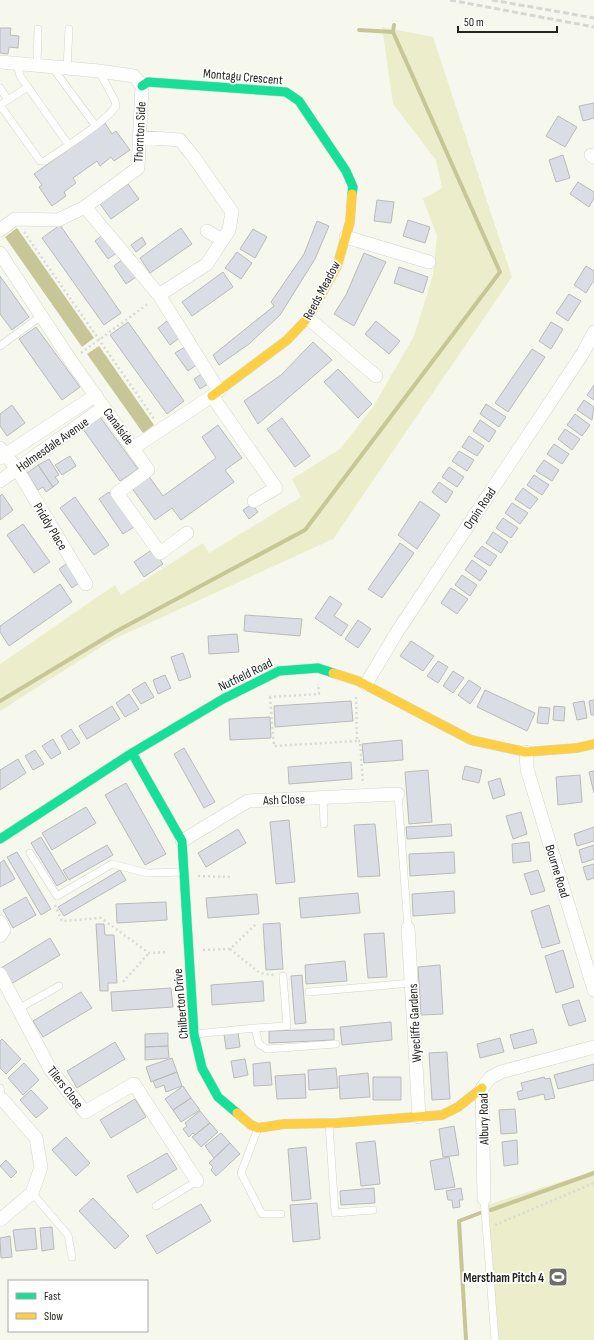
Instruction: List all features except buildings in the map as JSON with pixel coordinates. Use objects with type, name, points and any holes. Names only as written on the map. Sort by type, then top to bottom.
[{"type":"street","name":"Thornton Side","points":[[0,62],[99,71],[134,76],[142,86],[138,168],[85,207],[58,220],[15,219]]},
{"type":"street","name":"Montagu Crescent","points":[[142,86],[148,82],[286,92],[293,96],[300,101],[346,171],[353,187],[350,222]]},
{"type":"street","points":[[140,137],[180,140],[232,212],[226,235],[207,264],[159,295]]},
{"type":"street","points":[[85,207],[159,295],[215,393],[276,488],[254,501]]},
{"type":"street","points":[[0,230],[15,219]]},
{"type":"street","name":"Reeds Meadow","points":[[215,393],[287,340],[308,318],[336,266],[350,222]]},
{"type":"street","points":[[207,231],[226,235]]},
{"type":"street","points":[[346,237],[429,262]]},
{"type":"street","name":"Canalside","points":[[0,253],[71,361],[133,448],[215,393]]},
{"type":"street","points":[[308,318],[376,376]]},
{"type":"street","name":"Orpin Road","points":[[362,683],[583,353],[594,332]]},
{"type":"street","name":"Holmesdale Avenue","points":[[1,454],[96,395]]},
{"type":"street","name":"Holmesdale Avenue","points":[[0,481],[104,407]]},
{"type":"street","points":[[133,448],[148,470],[118,494],[160,553],[187,533]]},
{"type":"street","name":"Priddy Place","points":[[1,454],[17,469],[86,584]]},
{"type":"street","name":"Nutfield Road","points":[[0,839],[132,753],[223,699],[279,671],[318,668],[362,683],[471,740],[526,752],[577,748],[594,744]]},
{"type":"street","name":"Bourne Road","points":[[526,752],[527,769],[594,990]]},
{"type":"street","name":"Chilberton Drive","points":[[132,753],[182,841],[194,1034],[202,1068],[218,1097],[251,1125],[258,1128]]},
{"type":"street","name":"Ash Close","points":[[182,841],[248,801],[398,794]]},
{"type":"street","points":[[0,922],[4,930],[0,936]]},
{"type":"street","name":"Wyecliffe Gardens","points":[[408,928],[419,1117]]},
{"type":"street","name":"Tilers Close","points":[[0,974],[50,1069],[85,1112],[134,1084],[197,1181]]},
{"type":"street","name":"Albury Road","points":[[484,1199],[482,1088],[490,1078],[501,1072],[594,1047]]},
{"type":"street","points":[[258,1128],[284,1124],[328,1123],[442,1115],[452,1110],[482,1088]]},
{"type":"street","points":[[0,1220],[32,1193],[41,1167],[36,1138],[1,1094]]},
{"type":"lane","points":[[37,66],[38,29]]},
{"type":"lane","points":[[67,68],[69,29]]},
{"type":"lane","points":[[17,64],[20,76],[68,144]]},
{"type":"lane","points":[[52,67],[95,125]]},
{"type":"lane","points":[[28,87],[0,105],[40,161],[45,161],[95,125],[116,106],[99,71]]},
{"type":"lane","points":[[0,88],[8,100]]},
{"type":"lane","points":[[0,346],[41,316]]},
{"type":"lane","points":[[398,794],[408,928]]},
{"type":"lane","points":[[323,797],[324,824]]},
{"type":"lane","points":[[30,853],[57,896],[112,864],[147,873],[184,874]]},
{"type":"lane","points":[[194,1034],[287,1026],[282,976]]},
{"type":"lane","points":[[309,992],[412,983]]},
{"type":"lane","points":[[18,1009],[59,986]]},
{"type":"lane","points":[[256,1028],[259,1044],[267,1049],[336,1044]]},
{"type":"lane","points":[[328,1123],[335,1213],[373,1210]]},
{"type":"lane","points":[[258,1128],[242,1173],[262,1214],[281,1214]]},
{"type":"lane","points":[[156,1206],[197,1181]]},
{"type":"lane","points":[[32,1193],[68,1235],[72,1257]]},
{"type":"lane","points":[[484,1199],[495,1340]]},
{"type":"path","points":[[15,219],[162,429]]},
{"type":"path","points":[[71,361],[159,295]]},
{"type":"path","points":[[270,697],[318,694],[318,668]]},
{"type":"path","points":[[261,680],[270,697],[274,746],[357,741]]},
{"type":"path","points":[[362,683],[356,701],[357,741],[360,741],[364,796]]},
{"type":"path","points":[[184,874],[233,877]]},
{"type":"path","points":[[57,896],[54,907],[62,922],[101,918],[149,953],[168,952]]},
{"type":"path","points":[[189,951],[230,949],[257,923]]},
{"type":"path","points":[[230,949],[260,973],[282,976]]},
{"type":"path","points":[[124,982],[149,953]]},
{"type":"path","points":[[487,1227],[594,1183]]},
{"type":"shaded area","points":[[382,27],[433,37],[512,277],[333,539],[112,640],[0,711],[0,664],[115,585],[121,595],[203,543],[209,553],[301,497],[292,479],[340,449],[373,407],[414,336],[433,275],[437,236],[423,199],[442,188],[436,160],[393,104]]},
{"type":"shaded area","points":[[17,228],[94,338],[82,347],[5,237]]},
{"type":"shaded area","points":[[99,346],[154,425],[143,433],[87,354]]},
{"type":"shaded area","points":[[594,1171],[594,1340],[498,1340],[487,1205]]},
{"type":"waterway","points":[[359,30],[393,32],[394,25]]},
{"type":"waterway","points":[[0,701],[115,632],[305,530],[500,272],[393,32]]},
{"type":"waterway","points":[[491,1210],[594,1173]]},
{"type":"waterway","points":[[466,1340],[459,1221],[480,1213]]},
{"type":"railway","points":[[450,0],[594,27]]},
{"type":"railway","points":[[492,0],[594,18]]},
{"type":"traffic: fast","points":[[142,86],[148,82],[286,92],[299,101],[346,171],[353,187],[352,194]]},
{"type":"traffic: fast","points":[[0,839],[132,753],[223,699],[279,671],[318,668],[333,673]]},
{"type":"traffic: fast","points":[[132,753],[182,841],[194,1034],[202,1068],[218,1097],[237,1113]]},
{"type":"traffic: slow","points":[[212,396],[287,340],[308,318],[337,266],[350,222],[352,194]]},
{"type":"traffic: slow","points":[[333,673],[358,681],[471,740],[526,752],[577,748],[594,744]]},
{"type":"traffic: slow","points":[[237,1113],[251,1125],[258,1128],[284,1124],[337,1123],[442,1115],[458,1107],[482,1088]]},
{"type":"place","name":"Merstham Pitch 4","points":[[558,1277]]}]
